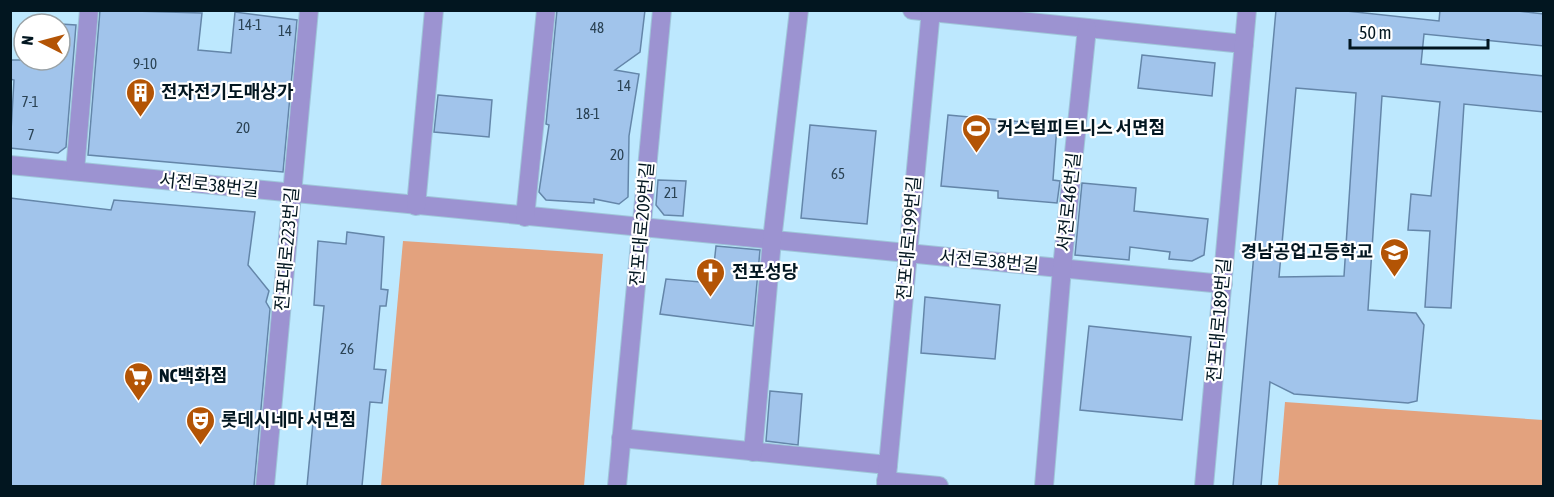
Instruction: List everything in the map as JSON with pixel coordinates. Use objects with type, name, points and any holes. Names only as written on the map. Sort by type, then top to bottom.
[{"type":"street","points":[[75,171],[89,10]]},
{"type":"street","name":"전포대로223번길","points":[[265,486],[309,10]]},
{"type":"street","points":[[416,206],[434,10]]},
{"type":"street","points":[[525,216],[546,10]]},
{"type":"street","name":"전포대로209번길","points":[[617,486],[662,10]]},
{"type":"street","points":[[753,452],[772,240],[799,10]]},
{"type":"street","points":[[912,10],[1244,44]]},
{"type":"street","name":"전포대로189번길","points":[[1204,486],[1247,10]]},
{"type":"street","name":"전포대로199번길","points":[[886,477],[931,11]]},
{"type":"street","name":"서전로46번길","points":[[1062,268],[1087,28]]},
{"type":"street","name":"서전로38번길","points":[[10,165],[1223,284]]},
{"type":"street","name":"서전로38번길","points":[[1044,486],[1062,268]]},
{"type":"street","points":[[621,438],[753,452],[939,486]]},
{"type":"shaded area","points":[[403,241],[603,254],[584,486],[381,486]]},
{"type":"shaded area","points":[[1285,402],[1543,420],[1543,486],[1278,486]]},
{"type":"building","points":[[100,10],[202,13],[198,50],[231,53],[235,12],[297,20],[283,172],[88,155]]},
{"type":"building","points":[[557,10],[645,10],[640,52],[615,70],[639,74],[629,136],[628,197],[619,204],[594,199],[594,203],[546,200],[539,192],[549,125],[546,124]]},
{"type":"building","points":[[1276,10],[1337,10],[1439,21],[1440,10],[1510,10],[1544,14],[1544,46],[1424,34],[1421,64],[1544,76],[1544,112],[1464,104],[1451,308],[1425,307],[1430,231],[1408,230],[1411,194],[1431,196],[1440,102],[1382,96],[1368,310],[1416,313],[1424,325],[1417,401],[1408,403],[1294,394],[1270,382],[1261,486],[1233,486]],"holes":[[[1296,88],[1356,93],[1344,276],[1279,277]]]},
{"type":"building","points":[[72,25],[76,25],[66,147],[58,153],[10,148],[14,80],[10,79],[10,60],[12,60],[12,72],[72,72]]},
{"type":"building","points":[[1142,55],[1215,63],[1212,96],[1138,88]]},
{"type":"building","points":[[438,95],[492,100],[489,137],[434,132]]},
{"type":"building","points":[[948,115],[1057,125],[1053,180],[1060,181],[1057,203],[998,198],[998,191],[941,186]]},
{"type":"building","points":[[810,125],[876,131],[867,224],[801,218]]},
{"type":"building","points":[[658,180],[686,181],[683,216],[664,215],[656,205]]},
{"type":"building","points":[[1082,183],[1136,188],[1134,211],[1208,219],[1204,255],[1192,261],[1169,259],[1170,252],[1130,247],[1129,260],[1075,255]]},
{"type":"building","name":"NC백화점","points":[[10,198],[111,210],[114,200],[255,212],[248,265],[269,291],[266,302],[270,309],[254,486],[10,486]]},
{"type":"building","points":[[347,232],[384,237],[381,289],[388,290],[386,306],[380,306],[374,369],[386,370],[382,403],[370,402],[362,486],[307,486],[324,306],[314,305],[318,241],[346,244]]},
{"type":"building","name":"전포성당","points":[[716,246],[760,250],[753,326],[660,314],[666,279],[712,283]]},
{"type":"building","points":[[925,297],[1000,305],[995,359],[921,353]]},
{"type":"building","points":[[1089,326],[1191,337],[1182,420],[1080,410]]},
{"type":"building","points":[[770,391],[802,394],[798,445],[766,441]]},
{"type":"place","name":"전자전기도매상가","points":[[140,118]]},
{"type":"place","name":"커스텀피트니스 서면점","points":[[976,154]]},
{"type":"place","name":"경남공업고등학교","points":[[1394,278]]},
{"type":"place","name":"전포성당","points":[[711,298]]},
{"type":"place","name":"NC백화점","points":[[138,402]]},
{"type":"place","name":"롯데시네마 서면점","points":[[200,446]]}]
